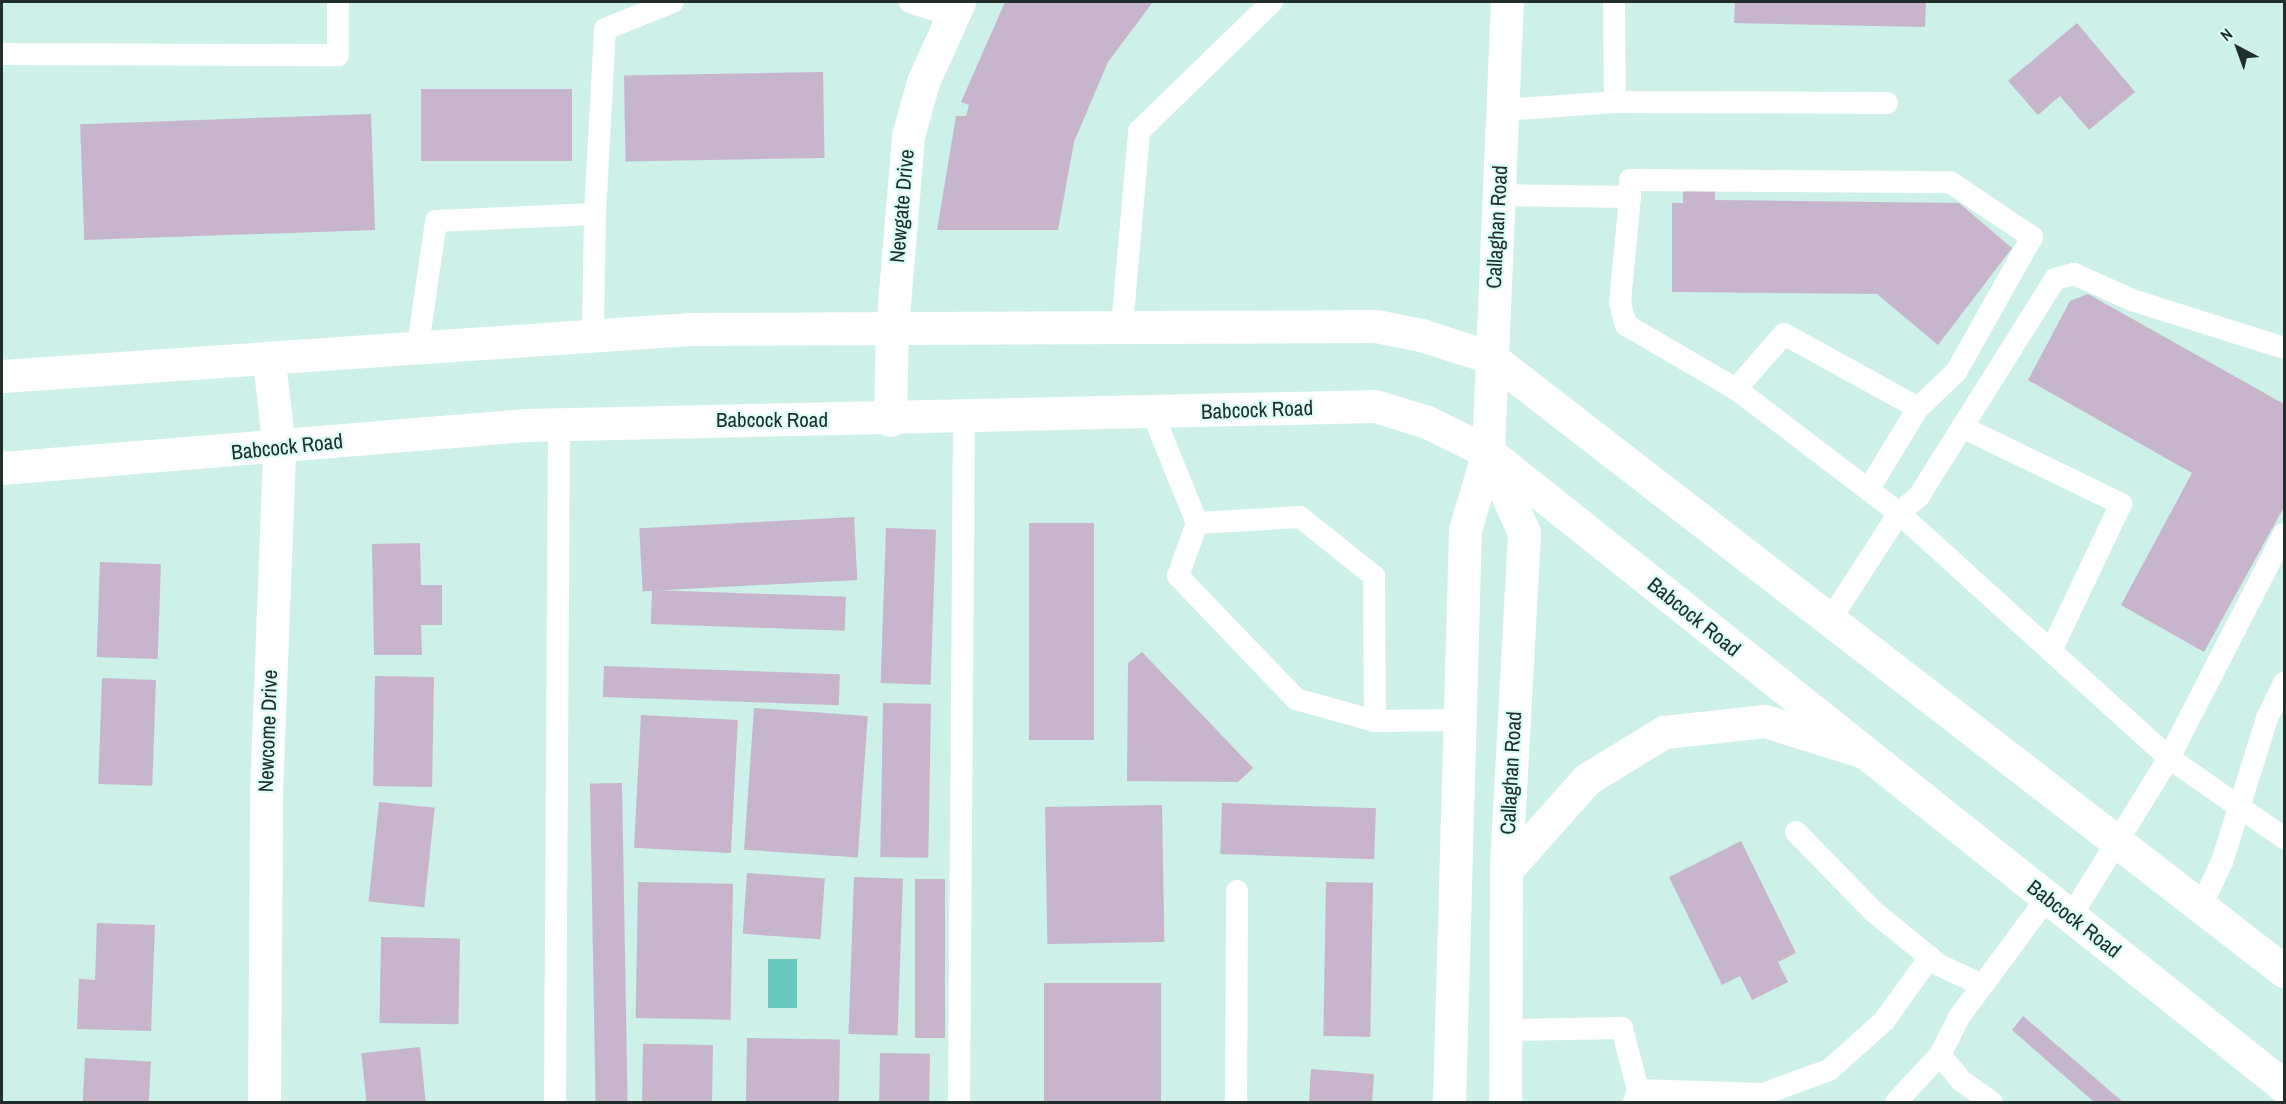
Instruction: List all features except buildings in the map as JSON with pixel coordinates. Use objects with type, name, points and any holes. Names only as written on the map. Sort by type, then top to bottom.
[{"type":"main road","name":"Callaghan Road","points":[[1449,1102],[1465,530],[1488,452],[1490,357],[1507,2]]},
{"type":"main road","name":"Newgate Drive","points":[[890,420],[892,328],[908,136],[923,82],[955,9]]},
{"type":"main road","points":[[2,376],[269,361],[418,345],[593,334],[892,328],[1376,326],[1490,357],[2284,971]]},
{"type":"main road","name":"Newcome Drive","points":[[264,1102],[266,793],[279,448],[269,361]]},
{"type":"main road","name":"Babcock Road","points":[[2,468],[279,448],[559,424],[890,420],[1375,406],[1428,422],[1488,452],[2284,1086]]},
{"type":"main road","name":"Callaghan Road","points":[[1488,452],[1524,533],[1506,870],[1505,1102]]},
{"type":"main road","points":[[1506,870],[1587,779],[1664,732],[1766,721],[1864,752]]},
{"type":"lane","points":[[2,54],[338,54],[338,2]]},
{"type":"lane","points":[[593,334],[595,214],[605,29],[673,2]]},
{"type":"lane","points":[[910,2],[955,9]]},
{"type":"lane","points":[[1122,327],[1139,131],[1272,2]]},
{"type":"lane","points":[[1614,2],[1615,102]]},
{"type":"lane","points":[[1502,110],[1615,102],[1887,103]]},
{"type":"lane","points":[[1870,487],[1918,408],[1956,372],[2032,237],[1950,182],[1630,180],[1620,303],[1626,325],[1736,389],[1870,487],[2169,758],[2240,805],[2284,838]]},
{"type":"lane","points":[[1499,195],[1630,197]]},
{"type":"lane","points":[[418,345],[436,221],[595,214]]},
{"type":"lane","points":[[1830,620],[1899,513],[1919,496],[2055,279],[2074,274],[2132,300],[2284,348]]},
{"type":"lane","points":[[1736,389],[1784,334],[1918,408]]},
{"type":"lane","points":[[1152,412],[1197,524],[1178,576],[1296,699],[1375,721],[1459,720]]},
{"type":"lane","points":[[959,1102],[964,417]]},
{"type":"lane","points":[[555,1102],[559,424]]},
{"type":"lane","points":[[1962,427],[2121,504],[2051,651]]},
{"type":"lane","points":[[1197,524],[1300,517],[1374,576],[1375,721]]},
{"type":"lane","points":[[1896,1102],[1940,1054],[1982,985],[2120,843],[2169,758],[2284,534]]},
{"type":"lane","points":[[2201,906],[2240,805],[2267,718],[2284,683]]},
{"type":"lane","points":[[1796,832],[1873,911],[1930,957],[1982,985]]},
{"type":"lane","points":[[1236,1102],[1237,891]]},
{"type":"lane","points":[[1505,1029],[1622,1028],[1636,1096],[1763,1094],[1829,1070],[1884,1021],[1930,957]]},
{"type":"lane","points":[[1940,1054],[1963,1082],[1992,1102]]},
{"type":"shaded area","points":[[768,959],[797,959],[797,1008],[768,1008]]}]
